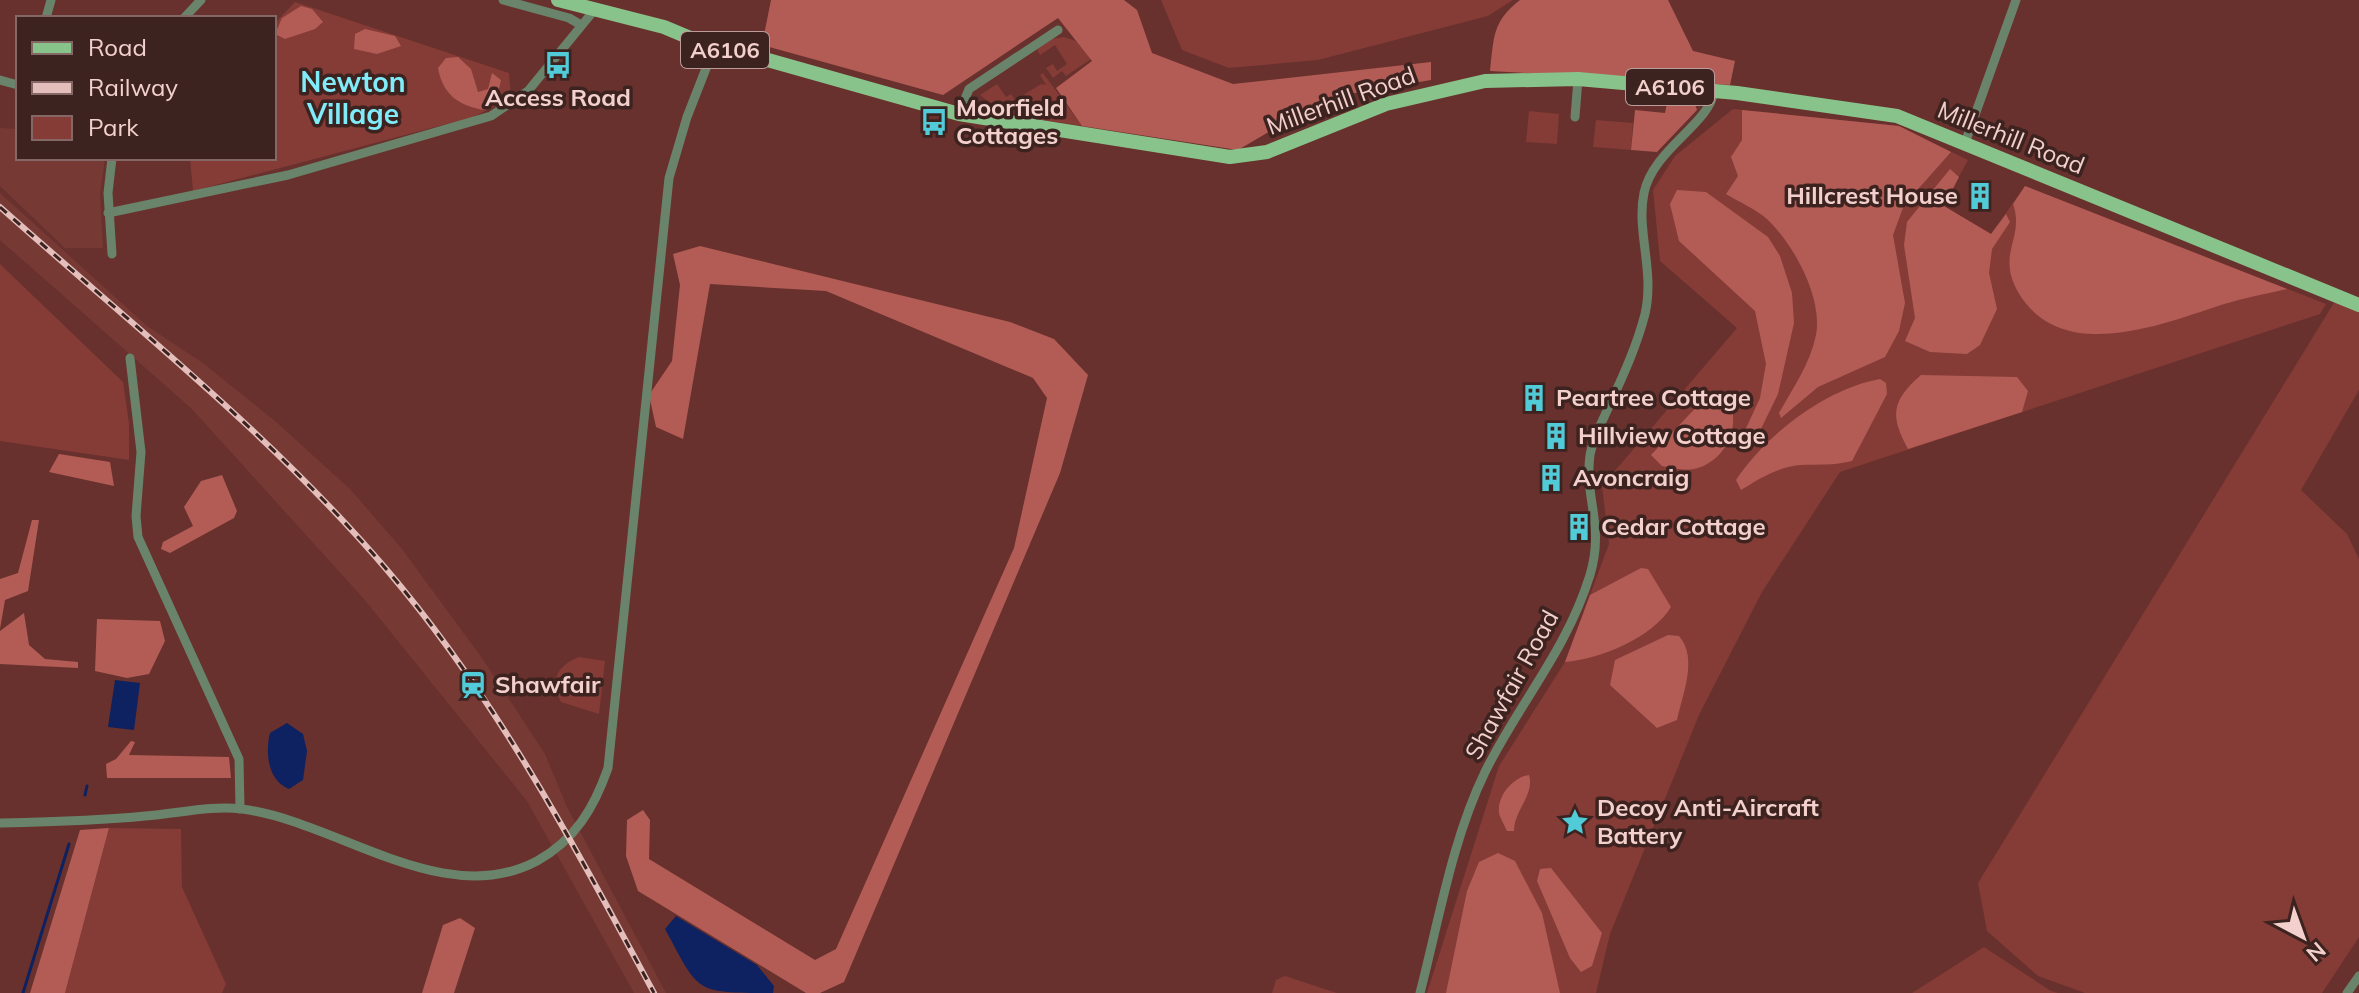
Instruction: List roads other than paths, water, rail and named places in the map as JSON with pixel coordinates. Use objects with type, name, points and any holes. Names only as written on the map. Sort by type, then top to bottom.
[{"type":"main road","name":"Millerhill Road","points":[[558,0],[664,27],[714,48],[750,55],[959,114],[1230,157],[1267,152],[1386,104],[1460,85],[1527,78],[1578,79],[1714,91],[1897,116],[2359,305]]},
{"type":"street","points":[[186,16],[201,0]]},
{"type":"street","points":[[503,0],[569,18],[581,25]]},
{"type":"street","points":[[1965,143],[2016,0]]},
{"type":"street","points":[[108,213],[288,175],[491,116],[528,91],[596,8]]},
{"type":"street","points":[[959,114],[962,98],[969,89],[1058,30]]},
{"type":"street","points":[[0,823],[240,809],[329,833],[444,874],[471,879],[502,875],[550,854],[584,821],[608,768],[669,178],[687,117],[714,48]]},
{"type":"street","points":[[1575,117],[1578,79]]},
{"type":"street","name":"Shawfair Road","points":[[1420,993],[1459,841],[1485,773],[1545,676],[1579,606],[1591,571],[1598,523],[1590,454],[1637,342],[1648,296],[1644,194],[1651,174],[1667,150],[1712,103],[1714,91]]},
{"type":"street","points":[[112,160],[108,213],[112,254]]},
{"type":"street","points":[[130,358],[141,452],[136,516],[138,537],[239,759],[240,809]]},
{"type":"street","points":[[2347,993],[2359,976]]},
{"type":"waterway","points":[[85,795],[87,786]]},
{"type":"waterway","points":[[23,993],[69,844]]},
{"type":"railway","points":[[0,207],[249,427],[297,473],[387,570],[464,670],[532,774],[654,993]]},
{"type":"place","name":"Access Road","points":[[558,65]]},
{"type":"place","name":"Moorfield Cottages","points":[[934,122]]},
{"type":"place","name":"Hillcrest House","points":[[1980,196]]},
{"type":"place","name":"Peartree Cottage","points":[[1534,398]]},
{"type":"place","name":"Hillview Cottage","points":[[1556,436]]},
{"type":"place","name":"Avoncraig","points":[[1551,478]]},
{"type":"place","name":"Cedar Cottage","points":[[1579,527]]},
{"type":"place","name":"Shawfair","points":[[473,685]]},
{"type":"place","name":"Decoy Anti-Aircraft Battery","points":[[1575,822]]},
{"type":"district","name":"Newton Village","points":[[353,98]]}]
